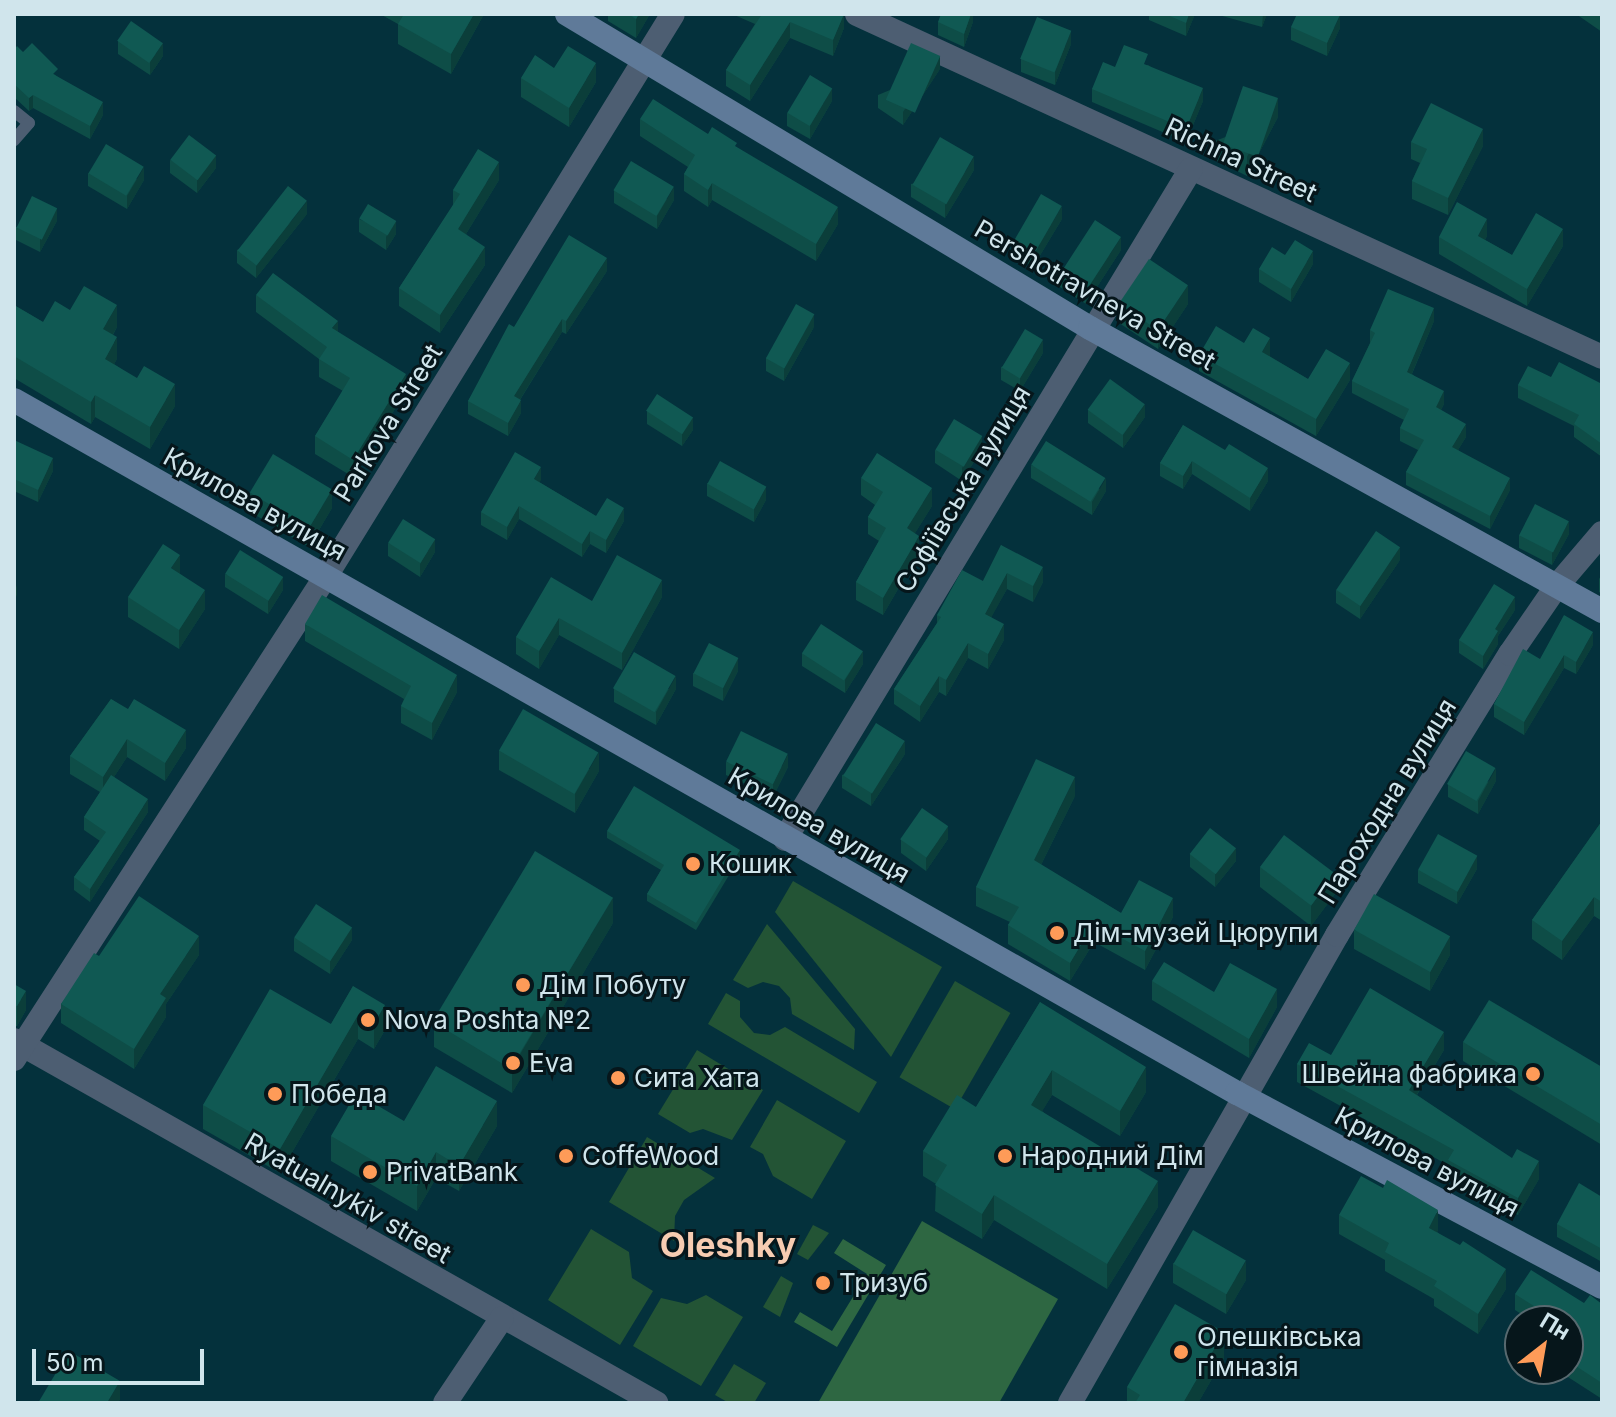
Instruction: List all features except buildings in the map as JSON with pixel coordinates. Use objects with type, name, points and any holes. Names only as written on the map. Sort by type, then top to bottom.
[{"type":"street","name":"Pershotravneva Street","points":[[567,14],[1090,328],[1602,611]]},
{"type":"street","name":"Parkova Street","points":[[17,1048],[326,576],[673,14]]},
{"type":"street","name":"Richna Street","points":[[857,14],[1602,357]]},
{"type":"street","name":"Софіївська вулиця","points":[[785,839],[1090,328],[1191,169]]},
{"type":"street","name":"Крилова вулиця","points":[[14,400],[1247,1099],[1602,1287]]},
{"type":"street","name":"Пароходна вулиця","points":[[1070,1403],[1247,1099],[1337,935],[1556,587],[1602,533]]},
{"type":"street","name":"Ryatualnykiv street","points":[[17,1048],[656,1403]]},
{"type":"street","points":[[445,1403],[502,1318]]},
{"type":"lane","points":[[14,111],[29,123],[14,140]]},
{"type":"green space","points":[[793,881],[942,967],[891,1057],[775,912]]},
{"type":"green space","points":[[767,924],[855,1029],[854,1050],[792,1014],[790,998],[779,986],[763,982],[748,988],[733,980]]},
{"type":"green space","points":[[955,981],[1010,1013],[955,1109],[900,1077]]},
{"type":"green space","points":[[726,993],[740,1001],[740,1017],[754,1033],[770,1035],[785,1027],[877,1082],[859,1113],[708,1024]]},
{"type":"green space","points":[[697,1050],[763,1090],[732,1140],[703,1129],[690,1133],[658,1114]]},
{"type":"green space","points":[[777,1100],[846,1141],[812,1199],[773,1176],[763,1154],[750,1147]]},
{"type":"green space","points":[[647,1137],[715,1178],[684,1200],[675,1216],[674,1241],[609,1202]]},
{"type":"green space","points":[[922,1221],[1058,1299],[999,1403],[818,1403]]},
{"type":"green space","points":[[813,1225],[829,1233],[808,1260],[797,1254]]},
{"type":"green space","points":[[591,1229],[629,1252],[632,1278],[653,1291],[620,1345],[548,1300]]},
{"type":"green space","points":[[843,1239],[886,1265],[837,1347],[794,1322],[800,1312],[832,1331],[867,1274],[834,1253]]},
{"type":"green space","points":[[781,1276],[793,1283],[780,1317],[763,1307]]},
{"type":"green space","points":[[706,1295],[743,1317],[701,1386],[633,1346],[661,1298],[687,1304]]},
{"type":"green space","points":[[734,1364],[766,1383],[754,1403],[729,1403],[715,1395]]},
{"type":"place","name":"Кошик","points":[[693,864]]},
{"type":"place","name":"Дім-музей Цюрупи","points":[[1057,933]]},
{"type":"place","name":"Дім Побуту","points":[[523,985]]},
{"type":"place","name":"Nova Poshta №2","points":[[368,1020]]},
{"type":"place","name":"Eva","points":[[513,1063]]},
{"type":"place","name":"Швейна фабрика","points":[[1533,1074]]},
{"type":"place","name":"Сита Хата","points":[[618,1078]]},
{"type":"place","name":"Победа","points":[[275,1094]]},
{"type":"place","name":"CoffeWood","points":[[566,1156]]},
{"type":"place","name":"Народний Дім","points":[[1005,1156]]},
{"type":"place","name":"PrivatBank","points":[[370,1172]]},
{"type":"place","name":"Тризуб","points":[[823,1283]]},
{"type":"place","name":"Олешківська гімназія","points":[[1181,1352]]},
{"type":"district","name":"Oleshky","points":[[728,1245]]}]
